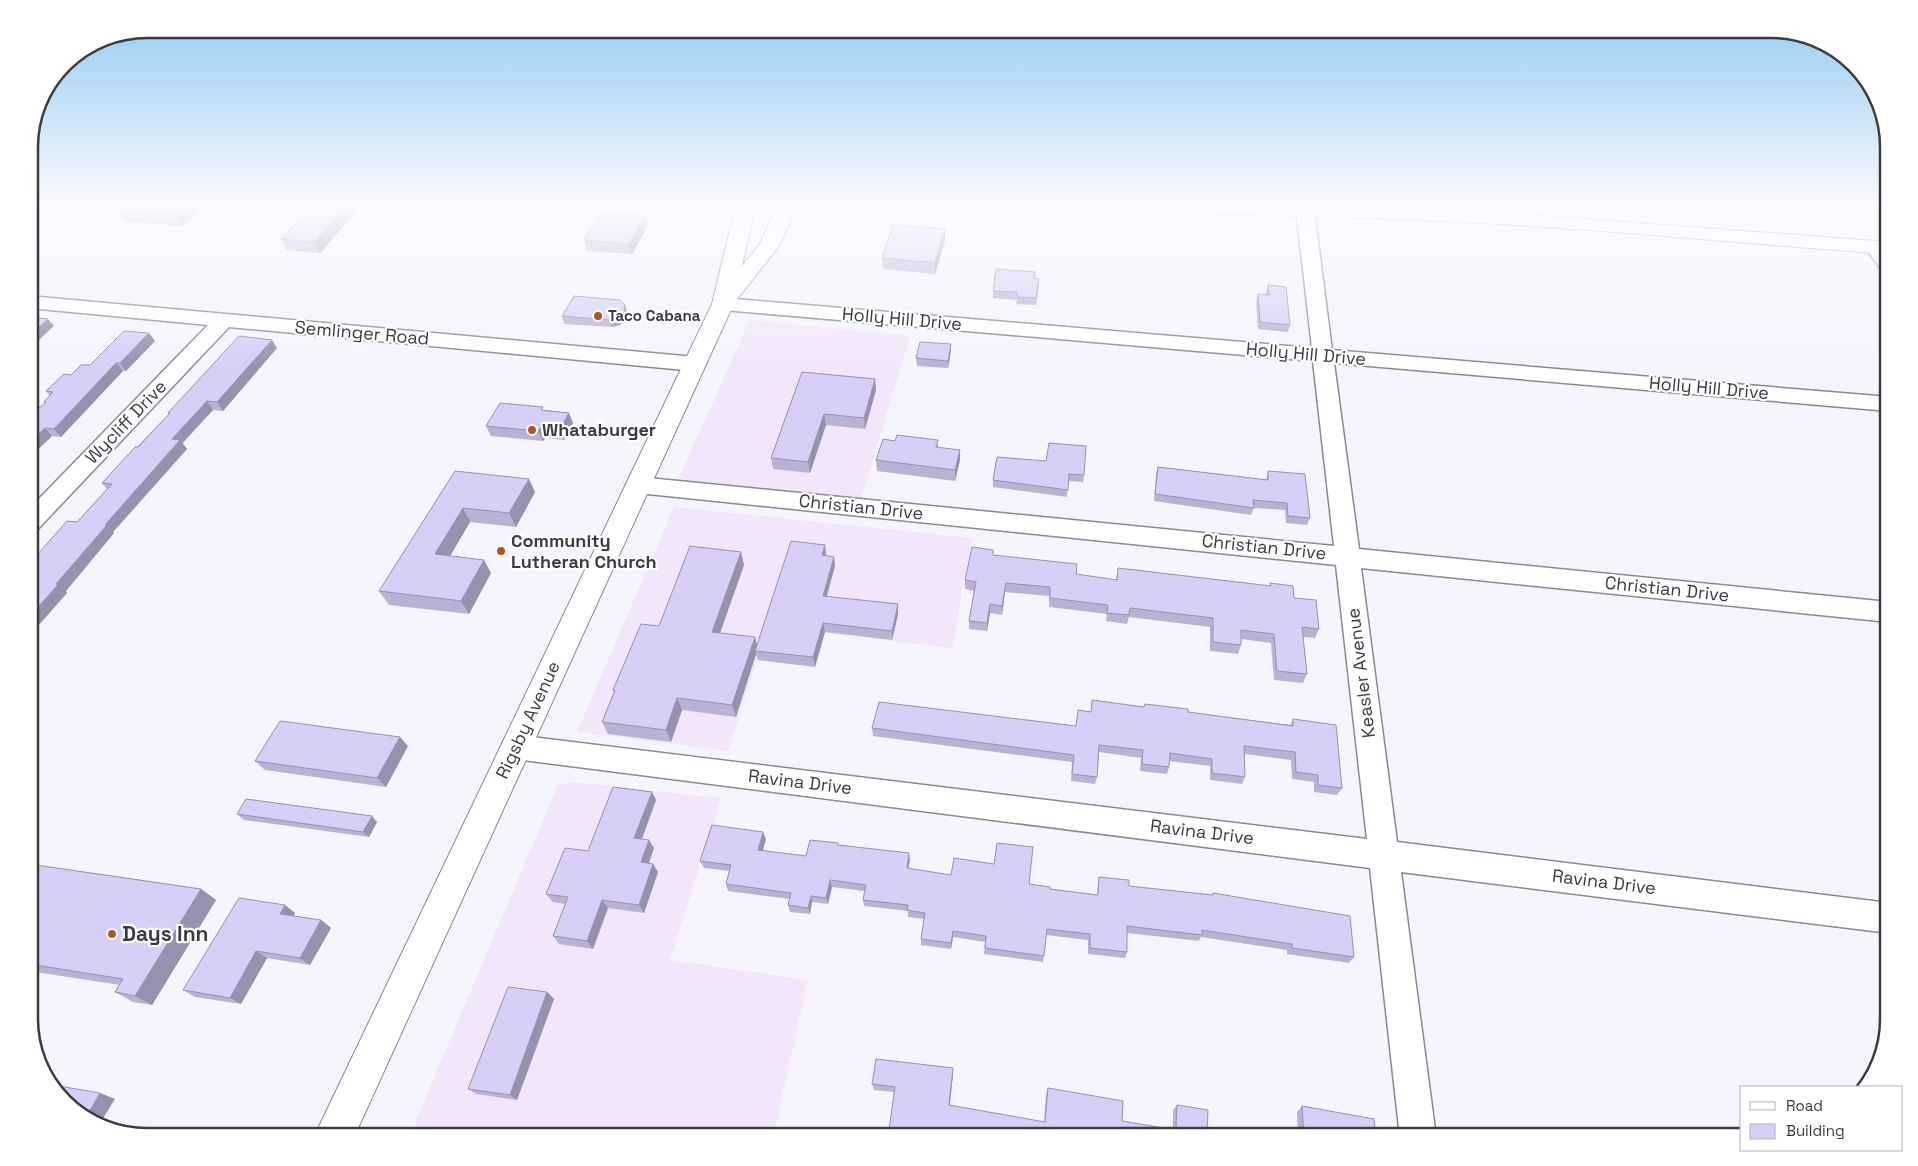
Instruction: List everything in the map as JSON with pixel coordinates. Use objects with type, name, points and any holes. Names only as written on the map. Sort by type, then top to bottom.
[{"type":"main road","name":"Rigsby Avenue","points":[[338,1128],[723,304],[733,259]]},
{"type":"main road","name":"Rigsby Avenue","points":[[723,304],[758,259]]},
{"type":"street","name":"Keasler Avenue","points":[[1311,259],[1382,854],[1417,1128]]},
{"type":"street","name":"Semlinger Road","points":[[38,303],[695,364]]},
{"type":"street","name":"Holly Hill Drive","points":[[723,304],[1880,403]]},
{"type":"street","name":"Wycliff Drive","points":[[38,515],[223,321]]},
{"type":"street","name":"Christian Drive","points":[[638,485],[1880,611]]},
{"type":"street","name":"Ravina Drive","points":[[515,747],[1880,917]]},
{"type":"shaded area","points":[[750,320],[910,336],[861,499],[677,482]]},
{"type":"shaded area","points":[[674,507],[972,538],[952,648],[768,626],[728,751],[577,732]]},
{"type":"shaded area","points":[[573,782],[721,798],[670,960],[808,980],[775,1128],[416,1128],[416,1120],[558,785]]},
{"type":"building","points":[[897,259],[936,259],[935,263]]},
{"type":"building","points":[[996,269],[1035,272],[1034,278],[1039,279],[1036,298],[1017,297],[1017,292],[993,291]]},
{"type":"building","points":[[1268,285],[1286,287],[1290,325],[1260,322],[1258,294],[1269,295]]},
{"type":"building","points":[[574,296],[620,300],[625,305],[624,312],[610,320],[562,316]]},
{"type":"building","points":[[38,318],[48,319],[38,328]]},
{"type":"building","points":[[124,331],[149,333],[120,363],[116,363],[54,429],[45,428],[38,435],[38,409],[53,392],[46,391],[64,374],[71,375],[81,365],[90,365]]},
{"type":"building","points":[[239,336],[272,340],[217,402],[207,401],[172,439],[180,440],[105,525],[107,525],[38,607],[38,554],[67,521],[77,522],[112,484],[102,483],[170,413],[168,413]]},
{"type":"building","points":[[920,342],[951,344],[948,361],[916,358]]},
{"type":"building","points":[[802,372],[875,379],[864,418],[824,414],[808,462],[771,458]]},
{"type":"building","points":[[500,403],[543,407],[541,410],[569,413],[560,429],[541,427],[538,431],[486,426]]},
{"type":"building","points":[[897,435],[938,440],[936,447],[960,450],[955,470],[876,460],[883,439],[895,441]]},
{"type":"building","points":[[1049,443],[1086,446],[1084,475],[1069,474],[1068,490],[993,480],[997,457],[1046,461]]},
{"type":"building","points":[[1158,467],[1268,480],[1268,471],[1305,474],[1310,518],[1288,516],[1287,503],[1253,500],[1254,508],[1155,494]]},
{"type":"building","points":[[455,471],[529,479],[509,513],[463,508],[435,554],[484,560],[461,601],[379,591]]},
{"type":"building","points":[[791,541],[825,545],[822,555],[834,557],[823,596],[898,604],[892,631],[823,623],[813,657],[755,651]]},
{"type":"building","points":[[690,546],[741,552],[712,632],[755,637],[732,705],[677,698],[666,730],[602,722],[615,690],[613,690],[641,624],[659,626]]},
{"type":"building","points":[[972,547],[993,550],[993,555],[1077,564],[1076,574],[1117,580],[1118,568],[1271,586],[1270,583],[1293,586],[1294,598],[1316,600],[1319,629],[1302,627],[1307,674],[1277,671],[1274,634],[1241,630],[1241,645],[1213,642],[1213,618],[1130,608],[1129,615],[1107,613],[1108,605],[1050,598],[1050,587],[1006,583],[1002,606],[990,604],[987,623],[969,621],[976,582],[965,580]]},
{"type":"building","points":[[1092,700],[1144,707],[1145,704],[1188,709],[1188,712],[1293,726],[1293,719],[1336,725],[1342,788],[1318,785],[1318,775],[1296,772],[1295,752],[1244,746],[1245,777],[1212,773],[1212,759],[1170,753],[1169,767],[1142,764],[1143,750],[1099,745],[1097,777],[1072,774],[1074,755],[872,728],[879,702],[1076,726],[1078,710],[1091,712]]},
{"type":"building","points":[[280,721],[400,737],[377,778],[255,761]]},
{"type":"building","points":[[613,787],[652,792],[634,838],[649,840],[641,862],[653,864],[639,905],[602,900],[587,941],[553,936],[568,897],[546,894],[565,848],[588,851]]},
{"type":"building","points":[[246,799],[372,816],[363,832],[237,814]]},
{"type":"building","points":[[712,825],[763,832],[758,850],[806,856],[810,840],[838,843],[838,845],[909,853],[907,868],[951,875],[954,858],[994,864],[997,843],[1033,847],[1029,884],[1050,887],[1050,889],[1098,895],[1099,877],[1129,880],[1129,886],[1213,895],[1213,893],[1350,916],[1354,957],[1292,948],[1292,944],[1202,930],[1202,935],[1127,926],[1127,952],[1090,948],[1090,934],[1047,929],[1044,956],[985,948],[986,936],[953,931],[951,943],[921,939],[925,913],[907,910],[908,905],[863,900],[866,885],[830,880],[826,898],[811,896],[808,908],[788,905],[791,893],[726,884],[731,865],[700,861]]},
{"type":"building","name":"Days Inn","points":[[38,865],[201,889],[135,996],[115,992],[123,979],[38,965]]},
{"type":"building","points":[[239,898],[285,905],[280,914],[321,920],[300,958],[256,951],[230,998],[183,990]]},
{"type":"building","points":[[508,987],[547,992],[510,1095],[468,1089]]},
{"type":"building","points":[[876,1059],[953,1068],[949,1105],[1045,1122],[1048,1088],[1123,1101],[1122,1121],[1164,1128],[889,1128],[895,1087],[872,1084]]},
{"type":"building","points":[[61,1086],[100,1093],[89,1112],[69,1097]]},
{"type":"building","points":[[1177,1105],[1208,1110],[1207,1128],[1176,1128]]},
{"type":"building","points":[[1302,1106],[1374,1119],[1375,1128],[1303,1128]]},
{"type":"place","name":"Taco Cabana","points":[[598,316]]},
{"type":"place","name":"Whataburger","points":[[532,430]]},
{"type":"place","name":"Community Lutheran Church","points":[[501,551]]},
{"type":"place","name":"Days Inn","points":[[112,934]]}]
